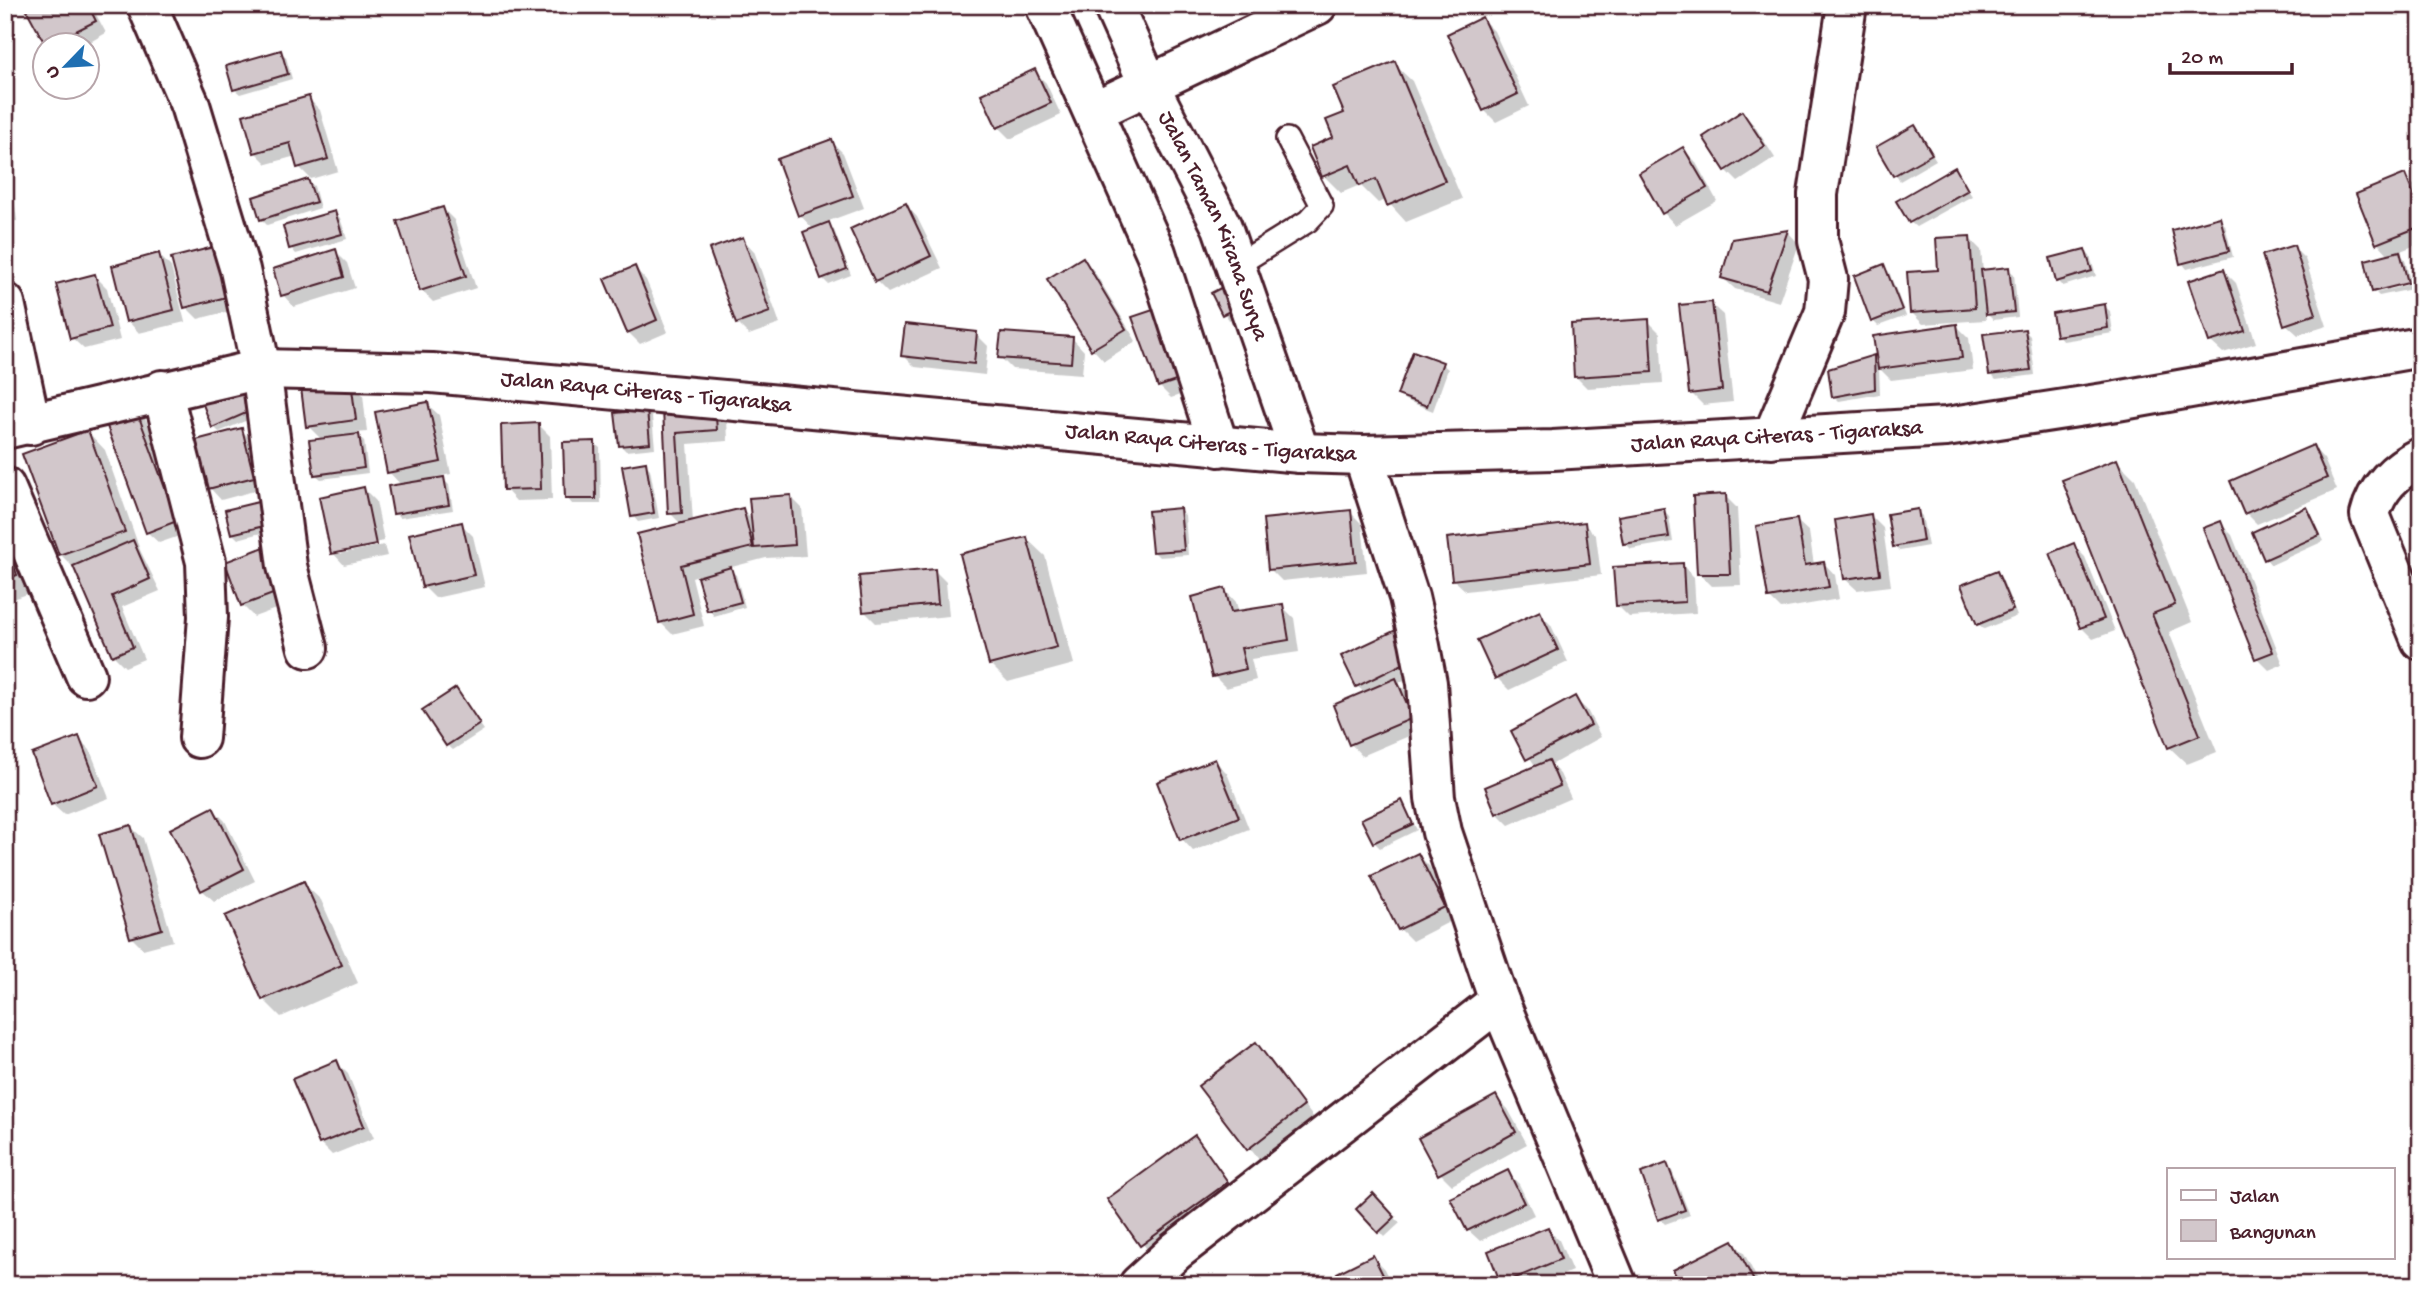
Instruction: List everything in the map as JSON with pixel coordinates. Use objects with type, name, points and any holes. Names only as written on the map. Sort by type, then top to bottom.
[{"type":"street","points":[[147,5],[190,105],[240,270],[261,369],[287,566],[308,648]]},
{"type":"street","points":[[1045,5],[1156,253],[1219,447]]},
{"type":"street","name":"Jalan Taman Kirana Surya","points":[[1113,5],[1148,83],[1222,227],[1300,453]]},
{"type":"street","points":[[1094,111],[1148,83],[1317,5]]},
{"type":"street","points":[[1772,438],[1825,312],[1828,279],[1818,240],[1818,205],[1847,5]]},
{"type":"street","points":[[5,303],[18,427]]},
{"type":"street","name":"Jalan Raya Citeras - Tigaraksa","points":[[18,427],[162,390],[261,369],[432,373],[1300,453],[1363,455],[1553,450],[1946,427],[2117,401],[2421,347]]},
{"type":"street","points":[[162,390],[206,562],[208,617],[199,738]]},
{"type":"street","points":[[1363,455],[1409,597],[1419,641],[1427,683],[1435,798],[1442,832],[1499,1001],[1617,1285]]},
{"type":"street","points":[[2421,457],[2403,466],[2380,491],[2370,515],[2421,640]]},
{"type":"street","points":[[5,488],[86,676]]},
{"type":"street","points":[[1139,1285],[1176,1251],[1499,1001]]},
{"type":"lane","points":[[1234,267],[1308,221],[1322,206],[1287,139]]},
{"type":"building","points":[[33,5],[88,5],[96,21],[74,32],[38,32],[26,9]]},
{"type":"building","points":[[1482,17],[1518,94],[1483,111],[1447,34]]},
{"type":"building","points":[[281,50],[288,74],[233,90],[226,66]]},
{"type":"building","points":[[1395,61],[1445,181],[1387,206],[1376,179],[1359,186],[1350,165],[1322,177],[1310,147],[1333,137],[1326,120],[1344,113],[1333,87]]},
{"type":"building","points":[[1035,69],[1051,103],[997,128],[981,94]]},
{"type":"building","points":[[309,96],[328,159],[297,168],[290,143],[254,153],[243,115]]},
{"type":"building","points":[[1742,111],[1765,146],[1725,171],[1703,137]]},
{"type":"building","points":[[1915,125],[1932,154],[1893,176],[1876,147]]},
{"type":"building","points":[[832,139],[853,196],[798,216],[777,159]]},
{"type":"building","points":[[1683,147],[1707,188],[1662,214],[1639,173]]},
{"type":"building","points":[[1955,167],[1968,190],[1909,223],[1896,201]]},
{"type":"building","points":[[2405,174],[2421,213],[2421,226],[2376,244],[2356,194]]},
{"type":"building","points":[[308,179],[316,202],[260,220],[253,197]]},
{"type":"building","points":[[906,203],[931,256],[875,282],[850,229]]},
{"type":"building","points":[[443,207],[466,276],[420,291],[397,221]]},
{"type":"building","points":[[335,211],[342,234],[289,249],[283,226]]},
{"type":"building","points":[[2220,217],[2229,251],[2180,264],[2172,230]]},
{"type":"building","points":[[829,222],[847,269],[821,279],[803,232]]},
{"type":"building","points":[[1788,230],[1767,291],[1721,278],[1732,239]]},
{"type":"building","points":[[1970,236],[1975,308],[1910,313],[1907,272],[1938,270],[1936,238]]},
{"type":"building","points":[[743,237],[770,312],[736,324],[709,249]]},
{"type":"building","points":[[225,244],[238,294],[184,308],[171,258]]},
{"type":"building","points":[[2294,245],[2316,314],[2284,325],[2262,255]]},
{"type":"building","points":[[336,249],[344,277],[281,296],[273,269]]},
{"type":"building","points":[[2085,249],[2092,271],[2056,282],[2050,258]]},
{"type":"building","points":[[2400,251],[2408,283],[2372,292],[2365,260]]},
{"type":"building","points":[[159,253],[174,310],[126,322],[112,266]]},
{"type":"building","points":[[1083,257],[1126,329],[1091,350],[1047,279]]},
{"type":"building","points":[[1884,264],[1902,310],[1871,322],[1854,276]]},
{"type":"building","points":[[635,266],[657,320],[627,333],[604,279]]},
{"type":"building","points":[[2009,267],[2014,312],[1986,315],[1981,270]]},
{"type":"building","points":[[2224,269],[2245,331],[2209,342],[2188,281]]},
{"type":"building","points":[[95,274],[110,328],[70,339],[56,284]]},
{"type":"building","points":[[1234,281],[1246,303],[1222,315],[1211,293]]},
{"type":"building","points":[[1712,302],[1722,390],[1689,394],[1679,305]]},
{"type":"building","points":[[2105,304],[2108,328],[2056,336],[2052,313]]},
{"type":"building","points":[[1156,309],[1182,379],[1158,387],[1132,317]]},
{"type":"building","points":[[1649,319],[1652,372],[1574,377],[1571,324]]},
{"type":"building","points":[[905,324],[977,332],[974,364],[901,356]]},
{"type":"building","points":[[1957,324],[1962,358],[1878,369],[1873,336]]},
{"type":"building","points":[[2025,329],[2031,370],[1989,375],[1983,334]]},
{"type":"building","points":[[1001,332],[1073,337],[1071,363],[998,358]]},
{"type":"building","points":[[1413,351],[1443,362],[1427,406],[1397,395]]},
{"type":"building","points":[[1874,355],[1875,389],[1832,397],[1828,369]]},
{"type":"building","points":[[351,381],[356,420],[306,427],[301,388]]},
{"type":"building","points":[[242,383],[253,410],[212,428],[201,399]]},
{"type":"building","points":[[428,402],[441,462],[387,473],[375,412]]},
{"type":"building","points":[[715,405],[717,430],[677,433],[682,513],[668,514],[663,409]]},
{"type":"building","points":[[135,406],[177,521],[146,533],[104,418]]},
{"type":"building","points":[[647,410],[650,443],[619,446],[615,413]]},
{"type":"building","points":[[539,423],[541,489],[503,490],[501,425]]},
{"type":"building","points":[[242,428],[254,477],[208,489],[196,440]]},
{"type":"building","points":[[88,430],[125,532],[59,555],[22,454]]},
{"type":"building","points":[[359,434],[364,468],[314,475],[309,440]]},
{"type":"building","points":[[595,441],[596,499],[565,499],[563,442]]},
{"type":"building","points":[[2313,445],[2327,478],[2244,514],[2230,481]]},
{"type":"building","points":[[2117,459],[2175,605],[2152,614],[2200,735],[2168,748],[2062,480]]},
{"type":"building","points":[[646,462],[654,513],[631,517],[622,466]]},
{"type":"building","points":[[444,477],[449,505],[393,514],[388,486]]},
{"type":"building","points":[[364,487],[376,545],[331,554],[319,497]]},
{"type":"building","points":[[1726,494],[1730,574],[1697,574],[1693,496]]},
{"type":"building","points":[[791,495],[795,545],[754,548],[749,498]]},
{"type":"building","points":[[262,501],[268,525],[231,534],[225,510]]},
{"type":"building","points":[[2307,507],[2320,535],[2264,560],[2252,532]]},
{"type":"building","points":[[743,508],[753,547],[681,565],[693,614],[659,623],[637,534]]},
{"type":"building","points":[[1180,508],[1184,550],[1152,552],[1148,511]]},
{"type":"building","points":[[1664,508],[1669,537],[1623,544],[1618,516]]},
{"type":"building","points":[[1918,509],[1923,541],[1893,547],[1887,514]]},
{"type":"building","points":[[1351,510],[1356,561],[1268,570],[1263,519]]},
{"type":"building","points":[[1871,514],[1880,574],[1844,579],[1835,520]]},
{"type":"building","points":[[1797,519],[1805,565],[1824,562],[1829,587],[1768,598],[1756,526]]},
{"type":"building","points":[[2221,521],[2273,652],[2255,659],[2203,528]]},
{"type":"building","points":[[462,522],[474,575],[422,587],[409,534]]},
{"type":"building","points":[[1585,522],[1590,564],[1452,580],[1447,538]]},
{"type":"building","points":[[1027,537],[1057,647],[989,665],[960,554]]},
{"type":"building","points":[[133,540],[150,579],[112,596],[133,647],[112,656],[73,566]]},
{"type":"building","points":[[5,541],[17,575],[5,579]]},
{"type":"building","points":[[2074,543],[2104,619],[2080,628],[2050,553]]},
{"type":"building","points":[[272,544],[289,588],[241,606],[225,562]]},
{"type":"building","points":[[1683,563],[1685,602],[1616,606],[1613,567]]},
{"type":"building","points":[[731,567],[741,602],[707,611],[697,577]]},
{"type":"building","points":[[935,569],[938,604],[863,612],[859,576]]},
{"type":"building","points":[[1997,571],[2013,610],[1977,625],[1961,585]]},
{"type":"building","points":[[1225,588],[1231,612],[1283,604],[1289,640],[1241,648],[1246,669],[1212,677],[1192,597]]},
{"type":"building","points":[[1540,611],[1558,650],[1495,679],[1477,640]]},
{"type":"building","points":[[1398,629],[1413,659],[1356,687],[1341,656]]},
{"type":"building","points":[[1396,678],[1413,718],[1349,745],[1333,705]]},
{"type":"building","points":[[456,688],[480,724],[446,746],[422,710]]},
{"type":"building","points":[[1575,696],[1591,725],[1526,760],[1511,731]]},
{"type":"building","points":[[79,736],[98,786],[51,805],[32,754]]},
{"type":"building","points":[[1215,759],[1239,817],[1180,840],[1157,782]]},
{"type":"building","points":[[1549,760],[1560,786],[1496,814],[1485,787]]},
{"type":"building","points":[[1402,800],[1413,824],[1373,843],[1361,819]]},
{"type":"building","points":[[213,807],[244,869],[201,891],[170,829]]},
{"type":"building","points":[[131,825],[162,929],[130,938],[99,834]]},
{"type":"building","points":[[1418,853],[1445,907],[1398,930],[1371,876]]},
{"type":"building","points":[[304,881],[342,965],[262,1000],[225,916]]},
{"type":"building","points":[[1256,1042],[1304,1106],[1247,1150],[1198,1086]]},
{"type":"building","points":[[337,1060],[364,1126],[319,1144],[292,1079]]},
{"type":"building","points":[[1496,1095],[1516,1132],[1438,1175],[1418,1138]]},
{"type":"building","points":[[1195,1135],[1228,1182],[1140,1246],[1107,1199]]},
{"type":"building","points":[[1667,1163],[1685,1210],[1658,1220],[1641,1173]]},
{"type":"building","points":[[1508,1170],[1524,1203],[1467,1231],[1450,1198]]},
{"type":"building","points":[[1373,1193],[1395,1217],[1378,1233],[1356,1209]]},
{"type":"building","points":[[1548,1227],[1561,1259],[1501,1284],[1488,1251]]},
{"type":"building","points":[[1733,1240],[1756,1285],[1681,1285],[1673,1270]]},
{"type":"building","points":[[1373,1255],[1388,1285],[1343,1285],[1337,1273]]}]
